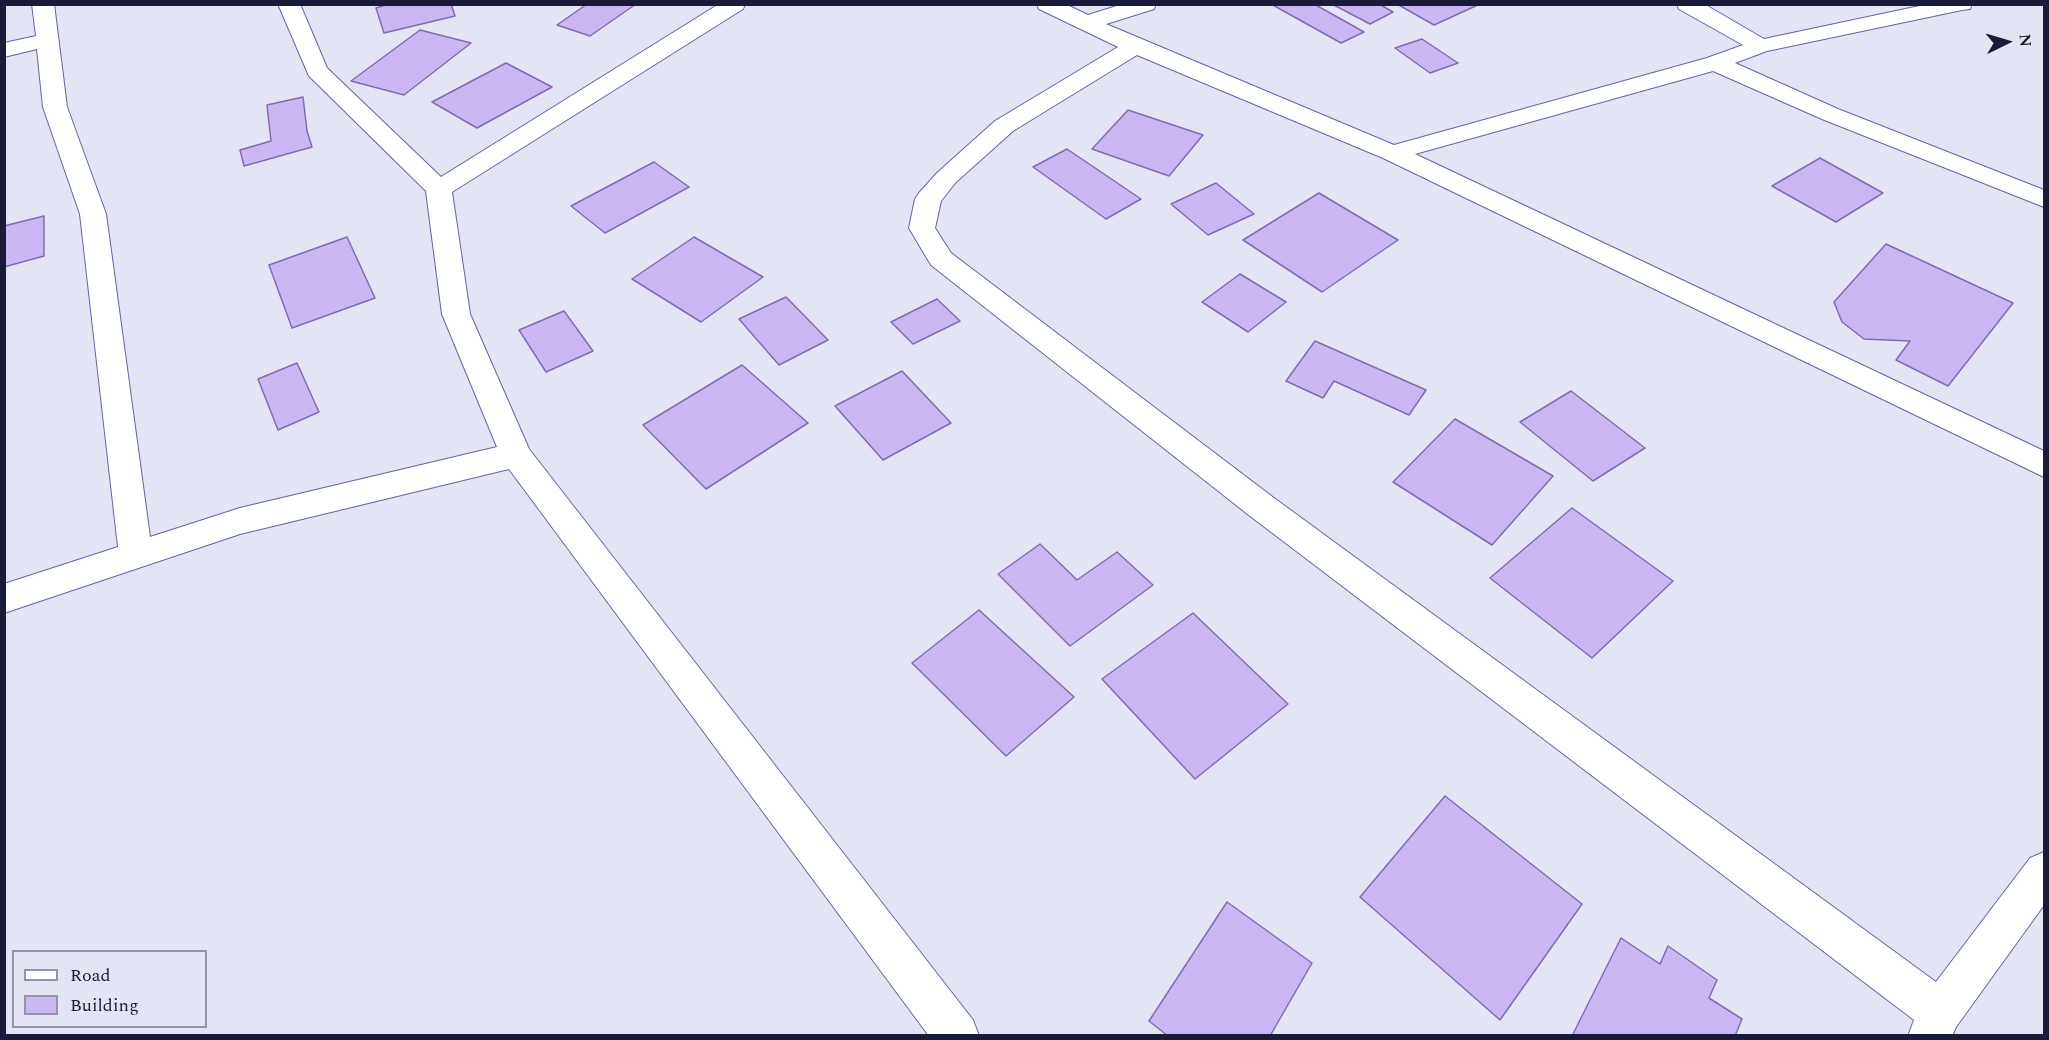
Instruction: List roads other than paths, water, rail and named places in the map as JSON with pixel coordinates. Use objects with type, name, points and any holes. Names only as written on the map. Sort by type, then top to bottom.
[{"type":"street","points":[[42,4],[55,107],[93,214],[136,555]]},
{"type":"street","points":[[290,4],[317,71],[440,189],[456,314],[516,455],[957,1035]]},
{"type":"street","points":[[440,189],[735,4]]},
{"type":"street","points":[[1047,4],[1135,46],[1392,153],[2044,465]]},
{"type":"street","points":[[1087,23],[1146,4]]},
{"type":"street","points":[[1687,4],[1761,46]]},
{"type":"street","points":[[1392,153],[1715,63],[1761,46],[1962,4]]},
{"type":"street","points":[[4,50],[45,40]]},
{"type":"street","points":[[1135,46],[1004,126],[946,178],[928,199],[922,228],[941,259],[1935,1024],[2044,872]]},
{"type":"street","points":[[1715,63],[1830,114],[2044,199]]},
{"type":"street","points":[[4,599],[240,521],[516,455]]}]
